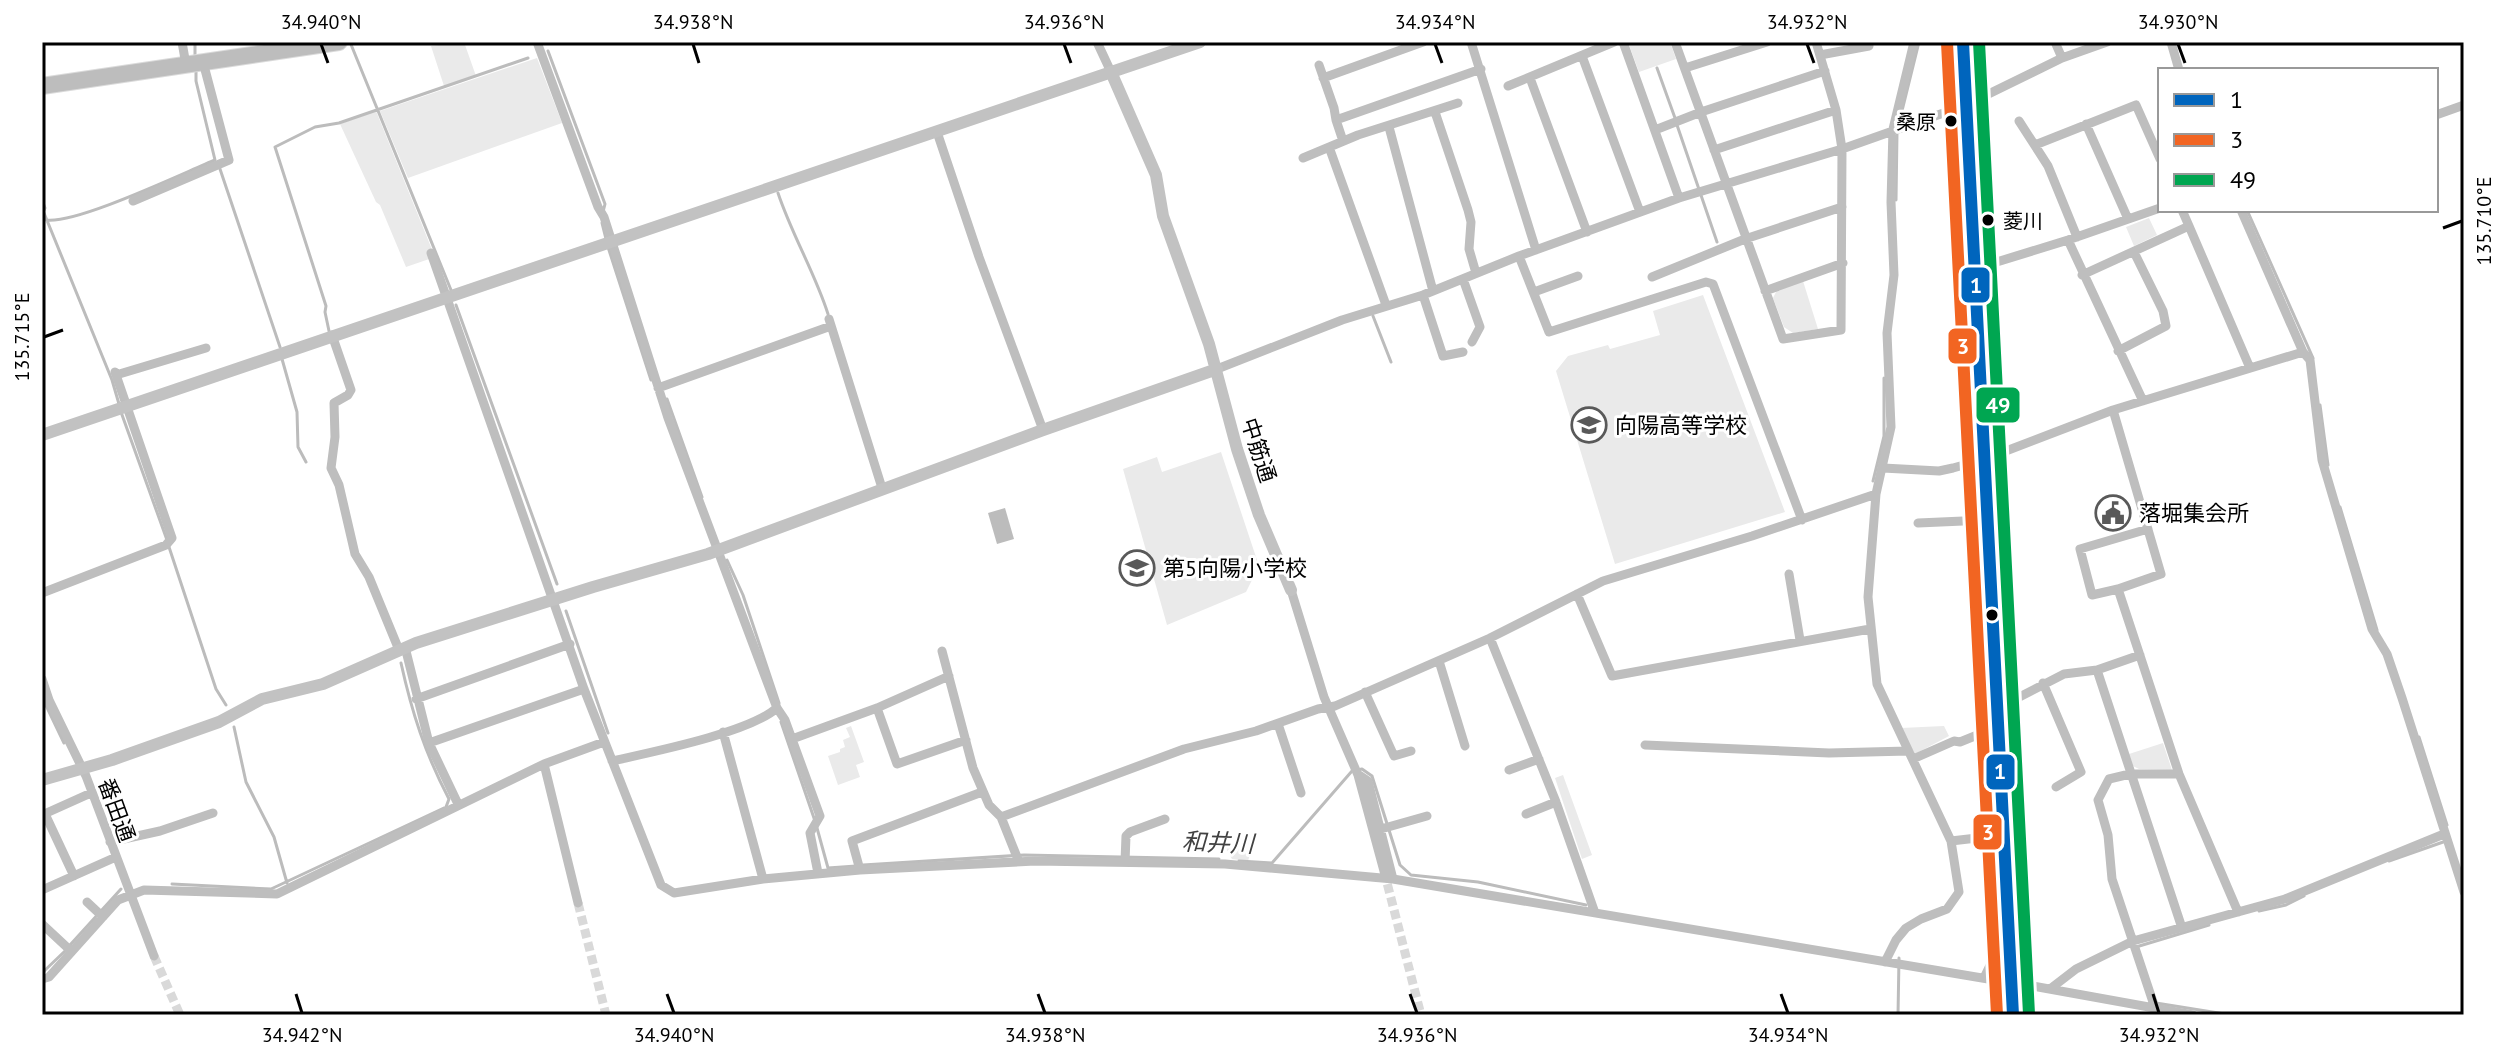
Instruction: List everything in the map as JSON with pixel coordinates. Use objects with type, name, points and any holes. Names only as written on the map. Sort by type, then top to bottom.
[{"type":"highway","points":[[42,86],[339,42]]},
{"type":"street","points":[[133,201],[229,160],[182,42]]},
{"type":"street","points":[[537,42],[602,214],[608,242],[717,550],[820,816],[810,833],[818,873]]},
{"type":"street","name":"中筋通","points":[[1097,42],[1156,175],[1163,216],[1217,369],[1229,424],[1259,515],[1291,590],[1311,662],[1356,771],[1384,871]]},
{"type":"street","points":[[42,435],[1200,42]]},
{"type":"street","points":[[1323,78],[1423,42]]},
{"type":"street","points":[[1471,42],[1536,250]]},
{"type":"street","points":[[1508,86],[1614,42]]},
{"type":"street","points":[[1623,42],[1679,198]]},
{"type":"street","points":[[1675,42],[1783,339],[1841,330],[1842,149],[1836,110],[1816,42]]},
{"type":"street","points":[[1685,68],[1767,42]]},
{"type":"street","points":[[1885,962],[1906,928],[1947,909],[1959,892],[1951,841],[1877,684],[1870,629],[1869,560],[1876,494],[1891,433],[1892,414],[1887,333],[1894,275],[1891,202],[1893,129],[1914,42]]},
{"type":"street","points":[[1963,42],[2013,1015]]},
{"type":"street","points":[[2055,42],[2062,58]]},
{"type":"street","points":[[42,780],[112,760],[219,722],[262,699],[323,684],[402,649],[717,550],[1386,305],[1428,293],[1679,198],[1842,149],[1966,105],[2062,58],[2107,42]]},
{"type":"street","points":[[2171,42],[2178,68]]},
{"type":"street","points":[[1820,55],[1869,46]]},
{"type":"street","points":[[1582,56],[1640,212]]},
{"type":"street","points":[[1319,65],[1343,141]]},
{"type":"street","points":[[1336,120],[1481,69]]},
{"type":"street","points":[[1655,130],[1825,71]]},
{"type":"street","points":[[1530,78],[1587,232]]},
{"type":"street","points":[[1303,158],[1343,141],[1458,103]]},
{"type":"street","points":[[2035,145],[2136,105],[2158,154]]},
{"type":"street","points":[[2438,114],[2464,105]]},
{"type":"street","points":[[1714,150],[1836,110]]},
{"type":"street","points":[[1435,112],[1468,210],[1471,222],[1469,249],[1476,273]]},
{"type":"street","points":[[2019,121],[2048,166],[2073,238],[2082,275],[2143,401]]},
{"type":"street","points":[[2086,124],[2128,219]]},
{"type":"street","points":[[1389,127],[1443,356],[1463,352]]},
{"type":"street","points":[[937,132],[1043,430]]},
{"type":"street","points":[[1329,147],[1386,305]]},
{"type":"street","points":[[1652,277],[1745,239],[1842,207]]},
{"type":"street","points":[[1974,269],[2158,209]]},
{"type":"street","points":[[2183,212],[2250,368]]},
{"type":"street","points":[[2242,212],[2303,352],[2310,360],[2322,460],[2372,629],[2387,654],[2464,892]]},
{"type":"street","points":[[2082,275],[2189,226]]},
{"type":"street","points":[[2118,351],[2166,326],[2163,311],[2134,252]]},
{"type":"street","points":[[431,253],[604,742],[661,885],[674,893],[763,879],[860,870],[1019,862],[1225,864],[1393,879],[2193,1015]]},
{"type":"street","points":[[1519,256],[1549,332],[1706,282],[1713,284],[1802,520]]},
{"type":"street","points":[[1765,291],[1843,263]]},
{"type":"street","points":[[1534,292],[1578,276]]},
{"type":"street","points":[[1463,279],[1480,327],[1472,342]]},
{"type":"street","points":[[658,388],[830,322],[882,488]]},
{"type":"street","points":[[332,335],[351,390],[334,403],[335,437],[331,468],[339,485],[355,554],[402,649],[429,743],[458,804]]},
{"type":"street","points":[[42,593],[168,544],[172,538],[121,407],[115,374],[206,348]]},
{"type":"street","points":[[1883,468],[1939,471],[1985,459],[2113,410],[2303,352]]},
{"type":"street","points":[[2113,410],[2148,529],[2161,574],[2092,595],[2080,549],[2148,529]]},
{"type":"street","points":[[1001,817],[1184,749],[1335,706],[1490,638],[1603,581],[1876,494]]},
{"type":"street","points":[[1918,523],[1986,520]]},
{"type":"street","points":[[1789,574],[1800,640]]},
{"type":"street","points":[[2118,589],[2179,774],[2238,912]]},
{"type":"street","points":[[1577,594],[1612,676],[1870,629]]},
{"type":"street","points":[[1490,638],[1556,802],[1595,913]]},
{"type":"street","points":[[416,699],[570,644]]},
{"type":"street","points":[[942,651],[973,768],[989,805],[1001,817],[1019,862]]},
{"type":"street","points":[[1996,709],[2064,674],[2097,670],[2140,655]]},
{"type":"street","points":[[1439,661],[1465,746]]},
{"type":"street","points":[[2097,670],[2182,928]]},
{"type":"street","points":[[792,739],[877,708],[949,676]]},
{"type":"street","name":"番田通","points":[[42,679],[82,767],[154,956]]},
{"type":"street","points":[[2043,683],[2081,772],[2056,787]]},
{"type":"street","points":[[429,743],[584,689]]},
{"type":"street","points":[[1365,692],[1394,756],[1411,751]]},
{"type":"street","points":[[877,708],[897,764],[966,740]]},
{"type":"street","points":[[612,761],[723,732],[780,712]]},
{"type":"street","points":[[1278,724],[1301,793]]},
{"type":"street","points":[[1645,745],[1910,755],[1954,741],[1960,742],[1997,727]]},
{"type":"street","points":[[723,732],[763,879]]},
{"type":"street","points":[[42,979],[49,977],[118,900],[144,890],[277,894],[544,764],[604,742]]},
{"type":"street","points":[[1509,770],[1539,759]]},
{"type":"street","points":[[544,764],[578,903]]},
{"type":"street","points":[[1356,771],[1368,781],[1393,879]]},
{"type":"street","points":[[2155,1008],[2112,879],[2108,835],[2098,800],[2109,779],[2130,774],[2179,774]]},
{"type":"street","points":[[860,870],[852,841],[982,792]]},
{"type":"street","points":[[74,876],[44,814],[91,793]]},
{"type":"street","points":[[1526,814],[1556,802]]},
{"type":"street","points":[[110,842],[160,831],[213,813]]},
{"type":"street","points":[[1381,829],[1427,816]]},
{"type":"street","points":[[1125,862],[1126,836],[1165,819]]},
{"type":"street","points":[[2050,989],[2101,954],[2133,941],[2285,899],[2444,834]]},
{"type":"street","points":[[1951,841],[2003,835]]},
{"type":"street","points":[[1984,978],[1996,953],[1993,846],[2003,835]]},
{"type":"street","points":[[2003,835],[2016,849],[2023,984]]},
{"type":"street","points":[[42,890],[116,857]]},
{"type":"street","points":[[87,902],[103,917]]},
{"type":"street","points":[[42,924],[71,951]]},
{"type":"shaded area","points":[[464,42],[476,76],[444,86],[431,46]]},
{"type":"shaded area","points":[[1628,42],[1670,42],[1676,59],[1639,72]]},
{"type":"shaded area","points":[[537,58],[562,123],[408,178],[380,111]]},
{"type":"shaded area","points":[[376,111],[435,257],[406,267],[340,124]]},
{"type":"shaded area","points":[[2149,218],[2157,235],[2134,246],[2126,227]]},
{"type":"shaded area","points":[[1803,281],[1818,329],[1793,333],[1784,327],[1773,298],[1777,290]]},
{"type":"shaded area","points":[[1703,295],[1785,512],[1615,564],[1556,371],[1568,356],[1608,345],[1610,349],[1660,335],[1653,311]]},
{"type":"shaded area","points":[[1221,452],[1259,566],[1246,592],[1167,625],[1123,469],[1157,457],[1162,472]]},
{"type":"shaded area","points":[[1005,508],[1014,539],[997,544],[988,513]]},
{"type":"shaded area","points":[[851,726],[864,762],[856,765],[860,777],[838,785],[828,756],[845,747],[843,740],[850,737],[846,728]]},
{"type":"shaded area","points":[[1944,726],[1949,736],[1915,754],[1901,728]]},
{"type":"shaded area","points":[[2163,743],[2172,770],[2133,766],[2129,754]]},
{"type":"shaded area","points":[[1563,775],[1592,855],[1582,859],[1555,778]]},
{"type":"shaded area","points":[[1256,835],[1248,861],[1232,859],[1225,847]]},
{"type":"waterway","points":[[195,56],[195,43],[202,42]]},
{"type":"waterway","points":[[350,42],[451,290]]},
{"type":"waterway","points":[[1900,119],[1919,42]]},
{"type":"waterway","points":[[548,51],[605,204],[603,212]]},
{"type":"waterway","points":[[329,331],[326,306],[275,147],[315,127],[339,123],[528,58]]},
{"type":"waterway","points":[[46,220],[61,219],[104,206],[215,160],[196,81],[196,67]]},
{"type":"waterway","points":[[1657,68],[1675,118]]},
{"type":"waterway","points":[[1677,125],[1717,242]]},
{"type":"waterway","points":[[1896,200],[1897,132]]},
{"type":"waterway","points":[[220,169],[280,347]]},
{"type":"waterway","points":[[778,193],[828,314]]},
{"type":"waterway","points":[[42,200],[45,208],[42,215]]},
{"type":"waterway","points":[[2248,212],[2313,358]]},
{"type":"waterway","points":[[44,213],[119,404]]},
{"type":"waterway","points":[[602,223],[606,239]]},
{"type":"waterway","points":[[608,247],[651,380]]},
{"type":"waterway","points":[[456,305],[557,584]]},
{"type":"waterway","points":[[1373,316],[1391,362]]},
{"type":"waterway","points":[[282,359],[297,412],[298,447],[306,462]]},
{"type":"waterway","points":[[1873,481],[1884,436],[1884,378]]},
{"type":"waterway","points":[[667,399],[702,497]]},
{"type":"waterway","points":[[2320,405],[2328,465]]},
{"type":"waterway","points":[[121,412],[167,540]]},
{"type":"waterway","points":[[2340,507],[2377,630]]},
{"type":"waterway","points":[[169,547],[216,689],[226,705]]},
{"type":"waterway","points":[[727,560],[743,595],[779,703]]},
{"type":"waterway","points":[[566,611],[608,733]]},
{"type":"waterway","points":[[172,884],[271,889],[446,807],[449,799],[420,732],[401,663]]},
{"type":"waterway","points":[[42,697],[64,743]]},
{"type":"waterway","points":[[781,722],[815,821]]},
{"type":"waterway","points":[[234,727],[246,782],[274,837],[287,883]]},
{"type":"waterway","points":[[2419,737],[2447,825]]},
{"type":"waterway","name":"和井川","points":[[1239,861],[1272,863],[1352,771],[1362,769],[1372,776],[1400,865],[1411,875],[1478,882],[1586,905]]},
{"type":"waterway","points":[[817,828],[828,868],[856,866]]},
{"type":"waterway","points":[[2389,861],[2446,841]]},
{"type":"waterway","name":"和井川","points":[[863,865],[1024,855],[1219,859]]},
{"type":"waterway","points":[[70,945],[121,889]]},
{"type":"waterway","points":[[2259,911],[2286,905],[2304,896]]},
{"type":"waterway","points":[[2136,947],[2209,925]]},
{"type":"waterway","points":[[42,973],[65,951]]},
{"type":"waterway","name":"和井川","points":[[1898,1015],[1899,958]]},
{"type":"waterway","points":[[2156,1003],[2231,1015]]},
{"type":"tunnel","points":[[1384,871],[1421,1015]]},
{"type":"tunnel","points":[[578,903],[606,1015]]},
{"type":"tunnel","points":[[154,956],[180,1015]]},
{"type":"transit line","name":"1","points":[[1963,42],[2013,1015]]},
{"type":"transit line","name":"49","points":[[1979,42],[2029,1014]]},
{"type":"transit line","name":"3","points":[[1947,43],[1997,1015]]},
{"type":"place","name":"桑原","points":[[1951,121]]},
{"type":"place","name":"菱川","points":[[1988,220]]},
{"type":"place","name":"向陽高等学校","points":[[1589,425]]},
{"type":"place","name":"落堀集会所","points":[[2113,513]]},
{"type":"place","name":"第5向陽小学校","points":[[1137,568]]}]
